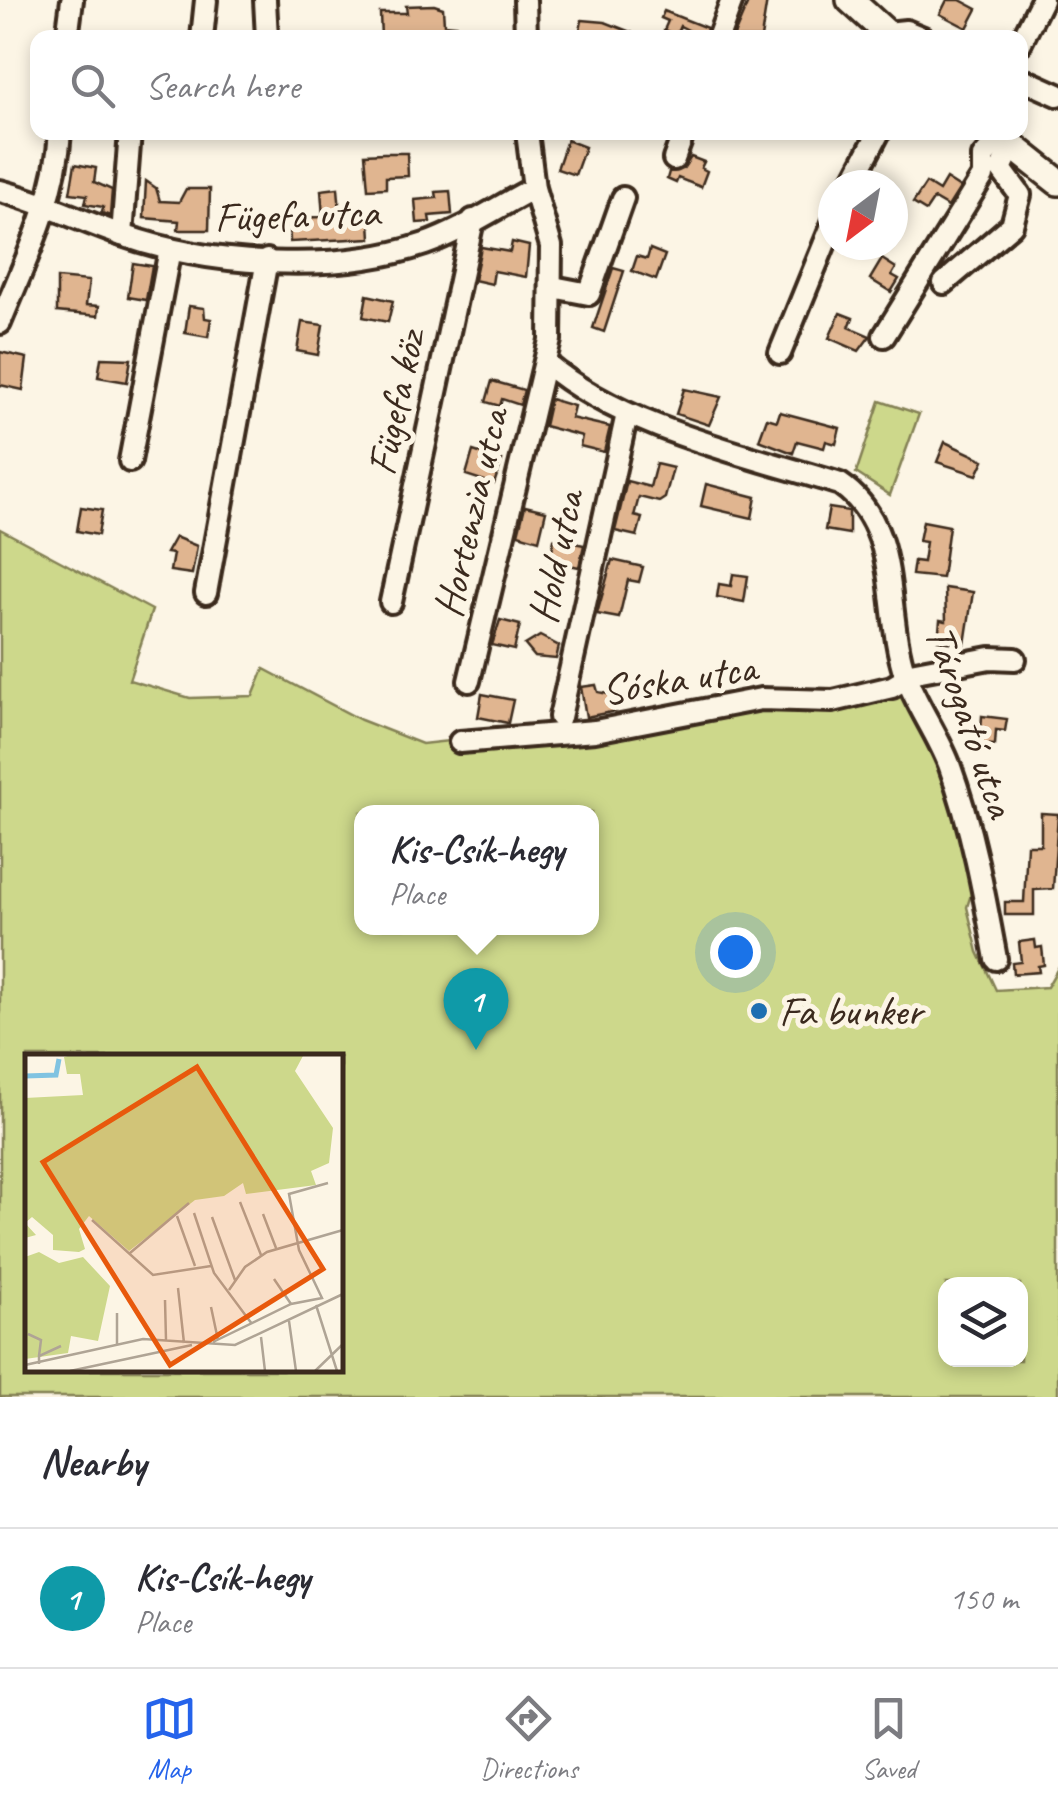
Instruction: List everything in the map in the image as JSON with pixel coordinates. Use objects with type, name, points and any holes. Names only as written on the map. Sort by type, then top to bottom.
[{"type":"main road","points":[[850,0],[884,30]]},
{"type":"main road","points":[[1003,140],[1058,182]]},
{"type":"street","points":[[68,30],[72,0]]},
{"type":"street","points":[[203,30],[206,0]]},
{"type":"street","points":[[265,0],[267,30]]},
{"type":"street","points":[[525,0],[526,30]]},
{"type":"street","points":[[721,30],[732,0]]},
{"type":"street","points":[[1027,30],[1042,0]]},
{"type":"street","points":[[1028,82],[1058,95]]},
{"type":"street","points":[[0,323],[48,203],[58,169],[60,140]]},
{"type":"street","points":[[122,235],[129,140]]},
{"type":"street","name":"Hortenzia utca","points":[[469,681],[546,363],[553,287],[551,246],[534,188],[528,140]]},
{"type":"street","points":[[674,160],[681,140]]},
{"type":"street","points":[[858,170],[875,140]]},
{"type":"street","points":[[884,336],[983,176],[983,157],[1001,140]]},
{"type":"street","points":[[944,283],[1012,225],[1020,195],[1001,169],[1002,140]]},
{"type":"street","name":"Fügefa utca","points":[[0,191],[48,203],[122,235],[226,261],[382,254],[426,243],[534,188]]},
{"type":"street","points":[[553,287],[589,294],[623,198]]},
{"type":"street","name":"Fügefa köz","points":[[391,602],[473,220]]},
{"type":"street","points":[[130,460],[170,249]]},
{"type":"street","points":[[206,593],[267,260]]},
{"type":"street","points":[[780,353],[818,260]]},
{"type":"street","name":"Tárogató utca","points":[[546,363],[590,396],[627,414],[840,484],[862,499],[884,547],[906,676],[936,732],[958,794],[996,959]]},
{"type":"street","name":"Hold utca","points":[[560,717],[627,414]]},
{"type":"street","name":"Sóska utca","points":[[460,742],[612,728],[761,699],[833,701],[892,687],[906,676],[990,658],[1015,659]]},
{"type":"green space","points":[[880,401],[919,414],[890,495],[856,473]]},
{"type":"green space","points":[[0,529],[152,610],[129,680],[190,698],[253,696],[264,669],[361,720],[422,744],[906,690],[942,773],[974,885],[967,907],[978,952],[996,990],[1047,987],[1058,968],[1058,1397],[0,1397]]},
{"type":"building","points":[[749,0],[767,0],[762,30],[736,30]]},
{"type":"building","points":[[947,0],[960,0],[977,9],[967,28],[940,14]]},
{"type":"building","points":[[406,6],[443,8],[444,24],[465,26],[465,30],[381,30],[380,13],[407,13]]},
{"type":"building","points":[[664,11],[707,28],[688,30],[680,26],[678,30],[664,30],[668,21],[661,18]]},
{"type":"building","points":[[582,20],[605,22],[626,30],[580,30]]},
{"type":"building","points":[[567,140],[585,147],[575,175],[557,169]]},
{"type":"building","points":[[407,153],[408,176],[386,177],[386,188],[368,189],[365,154]]},
{"type":"building","points":[[691,157],[704,162],[701,168],[707,171],[701,187],[678,178],[676,183],[667,179],[669,172],[683,169]]},
{"type":"building","points":[[75,164],[96,168],[94,182],[112,190],[110,216],[102,213],[103,207],[85,204],[87,195],[70,193]]},
{"type":"building","points":[[946,179],[960,188],[948,207],[934,199],[926,211],[913,203],[926,183],[939,191]]},
{"type":"building","points":[[146,181],[156,188],[160,201],[179,202],[186,189],[210,189],[209,230],[178,230],[179,221],[144,218]]},
{"type":"building","points":[[338,188],[341,224],[370,222],[371,238],[290,242],[289,218],[323,217],[321,190]]},
{"type":"building","points":[[450,191],[452,214],[429,216],[430,222],[417,223],[415,200],[437,198],[436,192]]},
{"type":"building","points":[[512,242],[529,246],[526,277],[494,271],[492,284],[474,280],[481,247],[510,252]]},
{"type":"building","points":[[650,249],[665,255],[656,280],[632,271],[637,256],[647,259]]},
{"type":"building","points":[[884,260],[896,268],[892,275],[899,279],[891,292],[870,279]]},
{"type":"building","points":[[133,263],[152,266],[146,300],[128,297]]},
{"type":"building","points":[[613,268],[624,271],[604,332],[593,328]]},
{"type":"building","points":[[57,278],[89,281],[86,305],[99,306],[98,316],[57,312]]},
{"type":"building","points":[[367,295],[393,301],[388,322],[363,317]]},
{"type":"building","points":[[189,306],[204,308],[205,318],[211,319],[208,337],[185,333]]},
{"type":"building","points":[[840,313],[853,318],[849,327],[870,336],[859,351],[829,338]]},
{"type":"building","points":[[302,322],[323,325],[318,355],[297,351]]},
{"type":"building","points":[[0,352],[27,358],[23,390],[0,385]]},
{"type":"building","points":[[101,358],[131,359],[127,382],[98,377]]},
{"type":"building","points":[[492,381],[524,390],[520,405],[502,399],[500,406],[486,402]]},
{"type":"building","points":[[684,389],[721,397],[709,425],[676,414]]},
{"type":"building","points":[[550,399],[574,406],[571,418],[610,427],[604,452],[580,446],[582,436],[544,426]]},
{"type":"building","points":[[780,412],[840,428],[836,444],[826,441],[824,448],[797,441],[793,453],[759,440],[767,418],[777,421]]},
{"type":"building","points":[[945,442],[984,460],[977,475],[937,462]]},
{"type":"building","points":[[473,451],[502,460],[494,484],[466,475]]},
{"type":"building","points":[[656,464],[673,468],[665,498],[659,502],[639,497],[634,516],[642,518],[637,536],[615,531],[627,481],[650,487]]},
{"type":"building","points":[[706,484],[756,497],[752,518],[701,506]]},
{"type":"building","points":[[525,506],[546,511],[539,540],[518,534]]},
{"type":"building","points":[[81,507],[102,510],[98,535],[77,531]]},
{"type":"building","points":[[829,508],[849,511],[849,534],[825,530]]},
{"type":"building","points":[[923,521],[949,526],[942,578],[912,575],[914,561],[923,562],[926,542],[919,541]]},
{"type":"building","points":[[175,537],[197,546],[192,574],[170,571],[173,554],[166,553]]},
{"type":"building","points":[[554,539],[584,545],[579,567],[550,561]]},
{"type":"building","points":[[612,560],[643,567],[639,582],[628,580],[619,618],[597,614]]},
{"type":"building","points":[[733,574],[748,576],[744,602],[717,597],[719,584],[731,586]]},
{"type":"building","points":[[945,588],[973,592],[965,644],[938,641],[940,620],[946,621]]},
{"type":"building","points":[[500,620],[520,625],[514,650],[492,645]]},
{"type":"building","points":[[540,636],[559,646],[556,659],[535,657],[525,645]]},
{"type":"building","points":[[596,685],[598,692],[613,695],[616,711],[586,717],[581,687]]},
{"type":"building","points":[[482,694],[513,700],[508,723],[478,717]]},
{"type":"building","points":[[982,716],[1007,719],[1005,731],[996,730],[995,745],[972,744],[973,733],[981,733]]},
{"type":"building","points":[[1041,813],[1058,814],[1053,889],[1034,890],[1034,915],[1005,915],[1005,902],[1024,902],[1027,845],[1041,845]]},
{"type":"building","points":[[1035,940],[1036,948],[1042,947],[1044,965],[1038,966],[1039,972],[1013,974],[1012,963],[1021,962],[1019,942]]},
{"type":"place","name":"Fa bunker","points":[[759,1011]]},
{"type":"place","name":"Kis-Csík-hegy","points":[[476,1050]]}]
